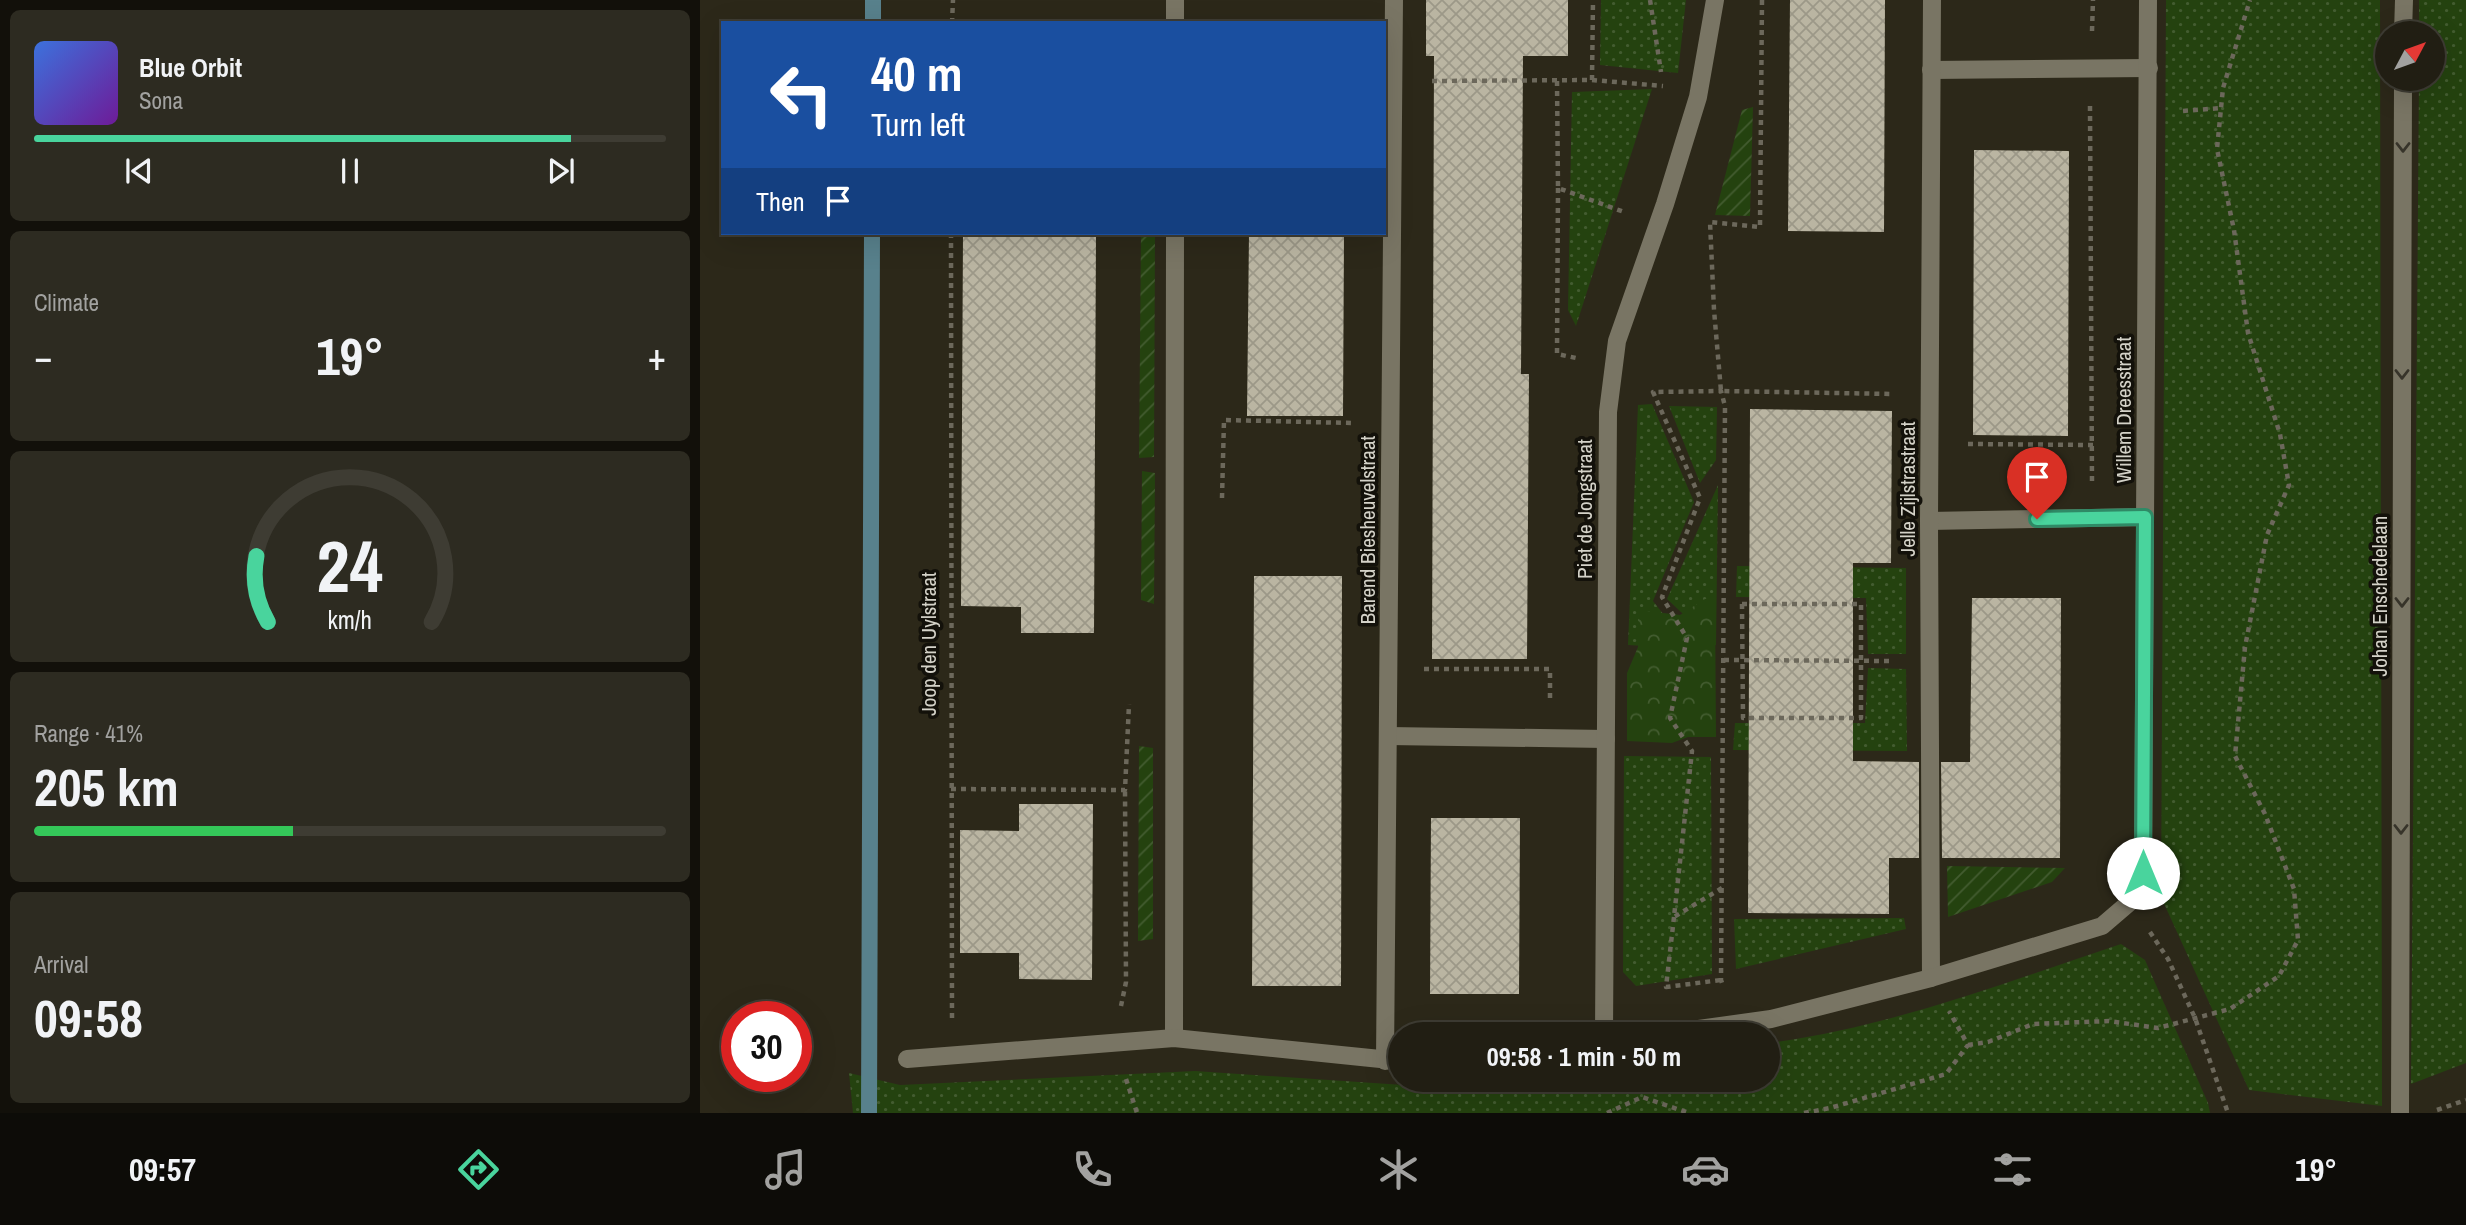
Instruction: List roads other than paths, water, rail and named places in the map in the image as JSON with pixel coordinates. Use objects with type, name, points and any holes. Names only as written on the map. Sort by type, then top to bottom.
[{"type":"street","points":[[1175,0],[1175,21]]},
{"type":"street","name":"Barend Biesheuvelstraat","points":[[1392,1022],[1388,668],[1394,0]]},
{"type":"street","name":"Piet de Jongstraat","points":[[1604,1022],[1608,412],[1617,341],[1698,97],[1715,0]]},
{"type":"street","name":"Jelle Zijlstrastraat","points":[[1931,978],[1929,444],[1932,0]]},
{"type":"street","name":"Willem Dreesstraat","points":[[1931,978],[2102,926],[2130,902],[2143,873],[2148,0]]},
{"type":"street","points":[[2403,21],[2404,0]]},
{"type":"street","points":[[1931,70],[2149,68]]},
{"type":"street","name":"Johan Enschedelaan","points":[[2400,1113],[2403,91]]},
{"type":"street","points":[[1174,1038],[1175,235]]},
{"type":"street","points":[[1929,521],[2145,517]]},
{"type":"street","points":[[1388,736],[1606,739]]},
{"type":"street","points":[[1749,1022],[1771,1019],[1931,978]]},
{"type":"street","points":[[907,1059],[1174,1038],[1388,1060]]},
{"type":"waterway","points":[[873,0],[873,21]]},
{"type":"waterway","points":[[869,1113],[872,235]]}]
